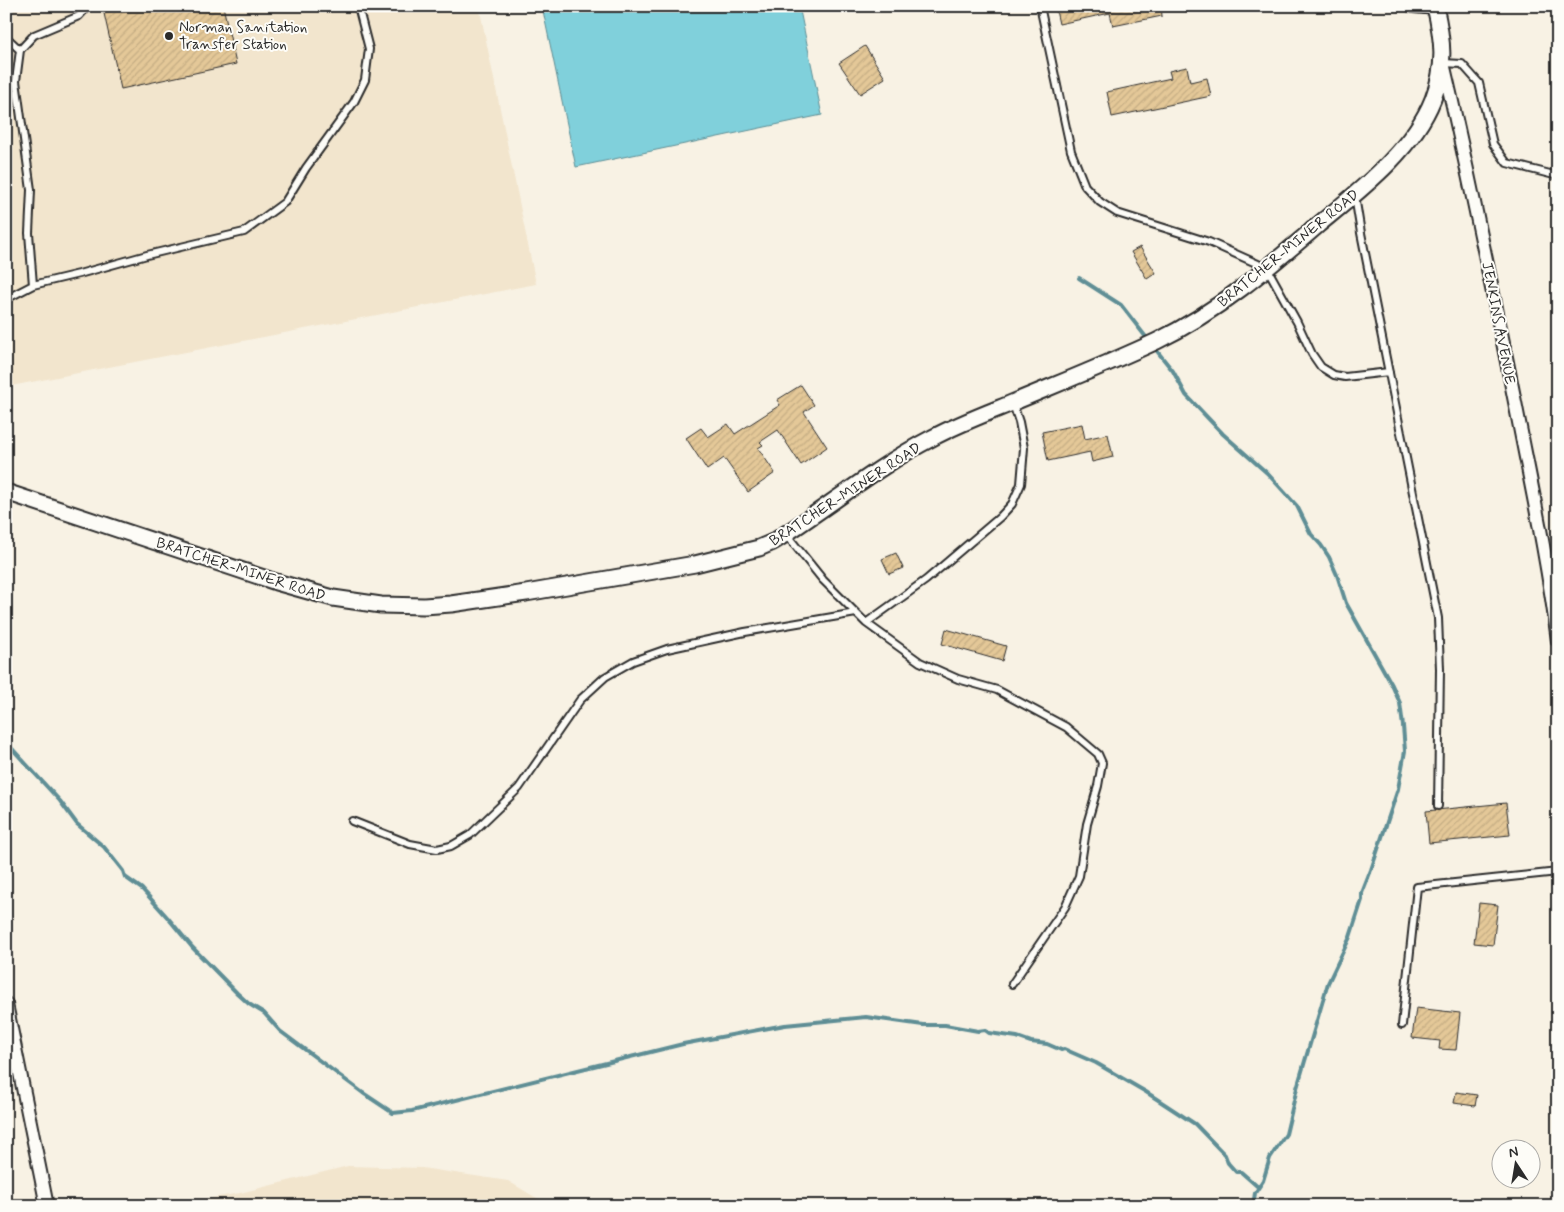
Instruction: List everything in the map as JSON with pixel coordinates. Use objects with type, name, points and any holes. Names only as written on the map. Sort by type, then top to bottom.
[{"type":"street","name":"JENKINS AVENUE","points":[[1436,9],[1443,63],[1489,270],[1536,511],[1558,641]]},
{"type":"street","name":"BRATCHER-MINER ROAD","points":[[6,492],[276,582],[333,598],[381,605],[424,606],[451,604],[658,571],[759,548],[786,534],[863,479],[913,448],[951,428],[1157,341],[1209,312],[1267,268],[1354,195],[1397,153],[1432,102],[1443,63]]},
{"type":"street","points":[[6,1004],[47,1206]]},
{"type":"lane","points":[[33,285],[29,232],[31,190],[16,81],[20,50],[34,35],[79,16],[88,6]]},
{"type":"lane","points":[[6,299],[33,285],[244,232],[285,202],[306,168],[354,102],[365,80],[368,49],[359,10],[356,6]]},
{"type":"lane","points":[[1040,6],[1071,151],[1085,186],[1100,202],[1117,213],[1209,242],[1267,268],[1297,322],[1312,354],[1321,367],[1334,375],[1345,377],[1388,372]]},
{"type":"lane","points":[[1405,6],[1413,10],[1436,9]]},
{"type":"lane","points":[[6,37],[20,50]]},
{"type":"lane","points":[[1443,63],[1462,64],[1479,83],[1493,144],[1507,163],[1558,176]]},
{"type":"lane","points":[[1354,195],[1438,618],[1440,669],[1438,806]]},
{"type":"lane","points":[[866,623],[926,580],[1000,517],[1012,504],[1021,484],[1024,448],[1013,403]]},
{"type":"lane","points":[[786,534],[823,580],[866,623],[920,662],[958,679],[997,690],[1066,727],[1098,754],[1102,763],[1098,786],[1087,824],[1080,876],[1066,907],[1012,984]]},
{"type":"lane","points":[[352,821],[410,844],[437,849],[451,846],[470,835],[519,788],[580,700],[605,677],[633,661],[667,649],[812,619],[856,613]]},
{"type":"lane","points":[[1402,1025],[1417,887],[1558,872]]},
{"type":"shaded area","points":[[6,6],[479,6],[536,284],[6,387]]},
{"type":"shaded area","points":[[348,1166],[422,1168],[508,1181],[550,1206],[167,1206],[240,1193]]},
{"type":"water","points":[[542,6],[799,6],[822,115],[576,167]]},
{"type":"building","name":"Norman Sanitation Transfer Station","points":[[116,6],[223,6],[236,64],[121,89],[103,9]]},
{"type":"building","points":[[1055,6],[1161,6],[1162,16],[1113,26],[1110,13],[1059,24]]},
{"type":"building","points":[[865,46],[885,78],[860,94],[839,63]]},
{"type":"building","points":[[1187,67],[1190,82],[1207,78],[1211,96],[1112,117],[1107,92],[1171,78],[1169,71]]},
{"type":"building","points":[[1140,247],[1156,273],[1147,279],[1131,252]]},
{"type":"building","points":[[801,385],[814,405],[804,412],[827,447],[801,465],[778,430],[760,442],[763,445],[758,448],[775,473],[748,492],[724,458],[707,470],[686,438],[701,428],[708,437],[728,424],[735,434],[780,405],[777,400]]},
{"type":"building","points":[[1082,424],[1085,439],[1108,434],[1113,457],[1092,462],[1090,452],[1048,461],[1042,432]]},
{"type":"building","points":[[896,553],[903,568],[889,574],[882,559]]},
{"type":"building","points":[[946,629],[1006,646],[1002,661],[942,644]]},
{"type":"building","points":[[1506,803],[1510,835],[1429,843],[1426,811]]},
{"type":"building","points":[[1479,903],[1498,905],[1493,945],[1474,943]]},
{"type":"building","points":[[1416,1008],[1460,1013],[1456,1050],[1439,1049],[1440,1041],[1412,1038]]},
{"type":"building","points":[[1456,1092],[1477,1095],[1475,1106],[1454,1103]]},
{"type":"waterway","points":[[1079,278],[1121,305],[1149,341]]},
{"type":"waterway","points":[[1153,346],[1173,371],[1186,395],[1223,434],[1267,473],[1297,506],[1311,534],[1329,557],[1346,603],[1392,685],[1400,703],[1403,726],[1405,751],[1398,789],[1362,893],[1362,900],[1350,937],[1328,983],[1297,1088],[1286,1134],[1270,1158],[1263,1181],[1255,1193],[1253,1206]]},
{"type":"waterway","points":[[6,742],[60,801],[77,824],[104,847],[123,871],[125,877],[142,889],[192,947],[237,993],[249,1004],[264,1013],[280,1031],[393,1113],[412,1111],[683,1044],[785,1025],[866,1017],[923,1025],[945,1025],[978,1031],[985,1030],[989,1033],[1017,1037],[1031,1042],[1047,1044],[1061,1050],[1064,1049],[1096,1063],[1146,1092],[1195,1124],[1225,1155],[1228,1163],[1236,1172],[1241,1172],[1258,1187]]},
{"type":"place","name":"Norman Sanitation Transfer Station","points":[[169,36]]}]
